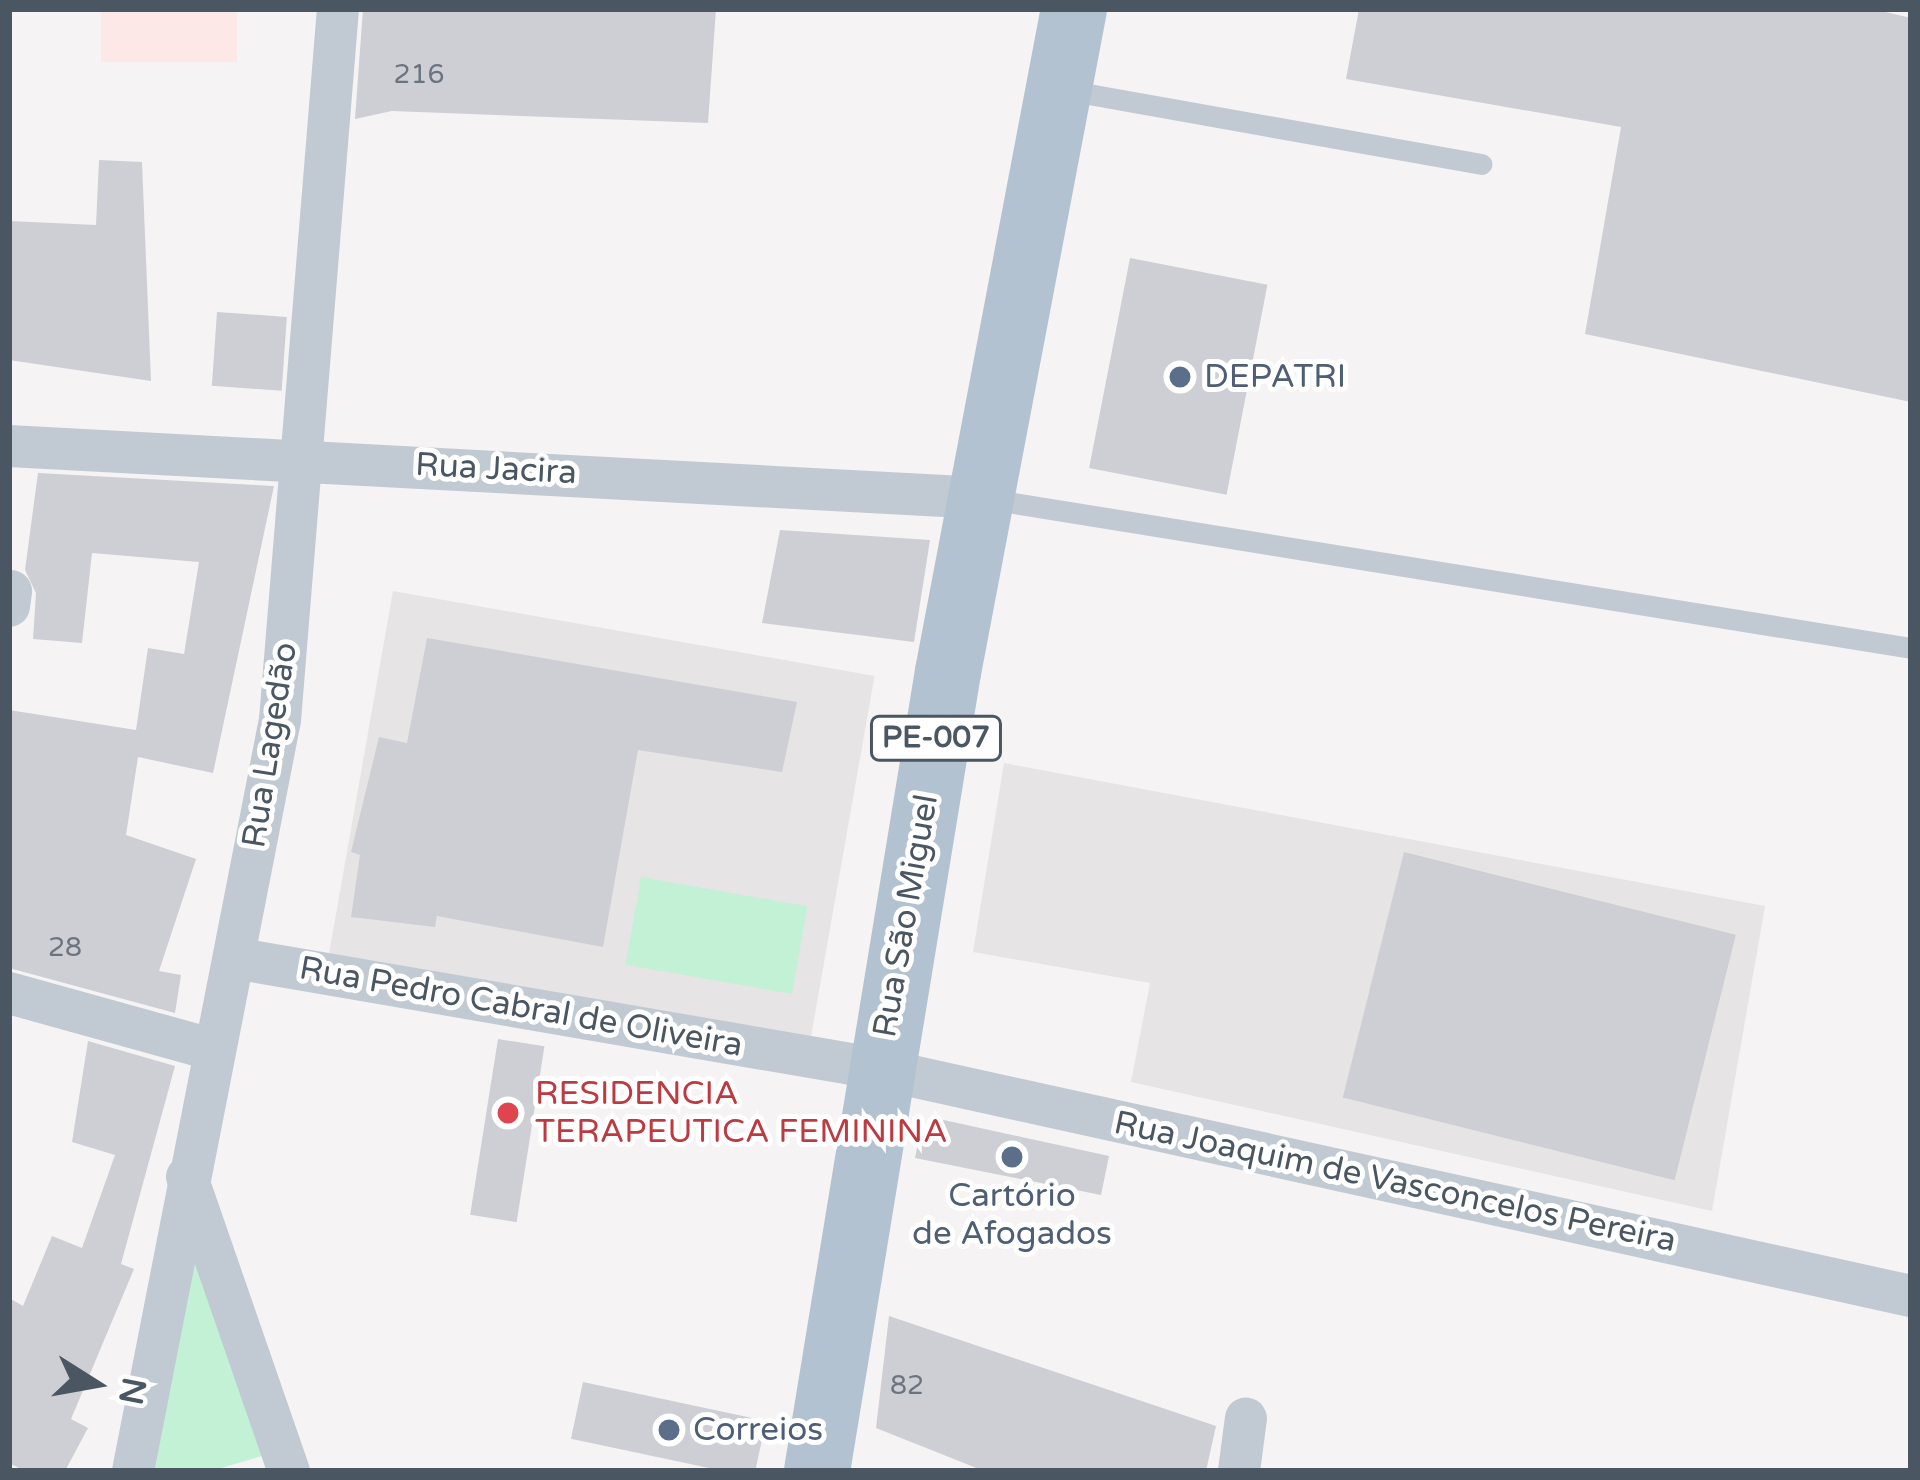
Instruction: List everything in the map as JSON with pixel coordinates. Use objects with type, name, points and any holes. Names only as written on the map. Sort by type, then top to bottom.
[{"type":"main road","name":"Rua São Miguel","points":[[817,1471],[880,1069],[1074,9]]},
{"type":"street","name":"Rua Lagedão","points":[[133,1471],[187,1176],[280,720],[338,9]]},
{"type":"street","name":"Rua Jacira","points":[[9,446],[304,458],[982,498]]},
{"type":"street","name":"Rua Pedro Cabral de Oliveira","points":[[234,958],[880,1069]]},
{"type":"street","points":[[9,993],[214,1050]]},
{"type":"street","name":"Rua Joaquim de Vasconcelos Pereira","points":[[880,1069],[1911,1296]]},
{"type":"street","points":[[187,1176],[289,1471]]},
{"type":"street","points":[[1239,1471],[1246,1418]]},
{"type":"lane","points":[[1059,88],[1481,164]]},
{"type":"lane","points":[[982,498],[1911,648]]},
{"type":"shaded area","points":[[101,9],[237,9],[237,62],[101,62]]},
{"type":"shaded area","points":[[393,591],[875,676],[810,1044],[328,959]]},
{"type":"shaded area","points":[[1004,763],[1765,906],[1712,1211],[1131,1082],[1150,983],[973,952]]},
{"type":"green space","points":[[641,877],[807,906],[792,994],[626,965]]},
{"type":"green space","points":[[199,1262],[262,1456],[211,1471],[144,1471],[186,1263]]},
{"type":"building","points":[[363,9],[716,9],[708,123],[392,111],[355,119]]},
{"type":"building","points":[[1359,9],[1873,9],[1911,18],[1911,402],[1585,334],[1621,127],[1346,79]]},
{"type":"building","points":[[99,160],[142,162],[151,381],[9,360],[9,221],[96,225]]},
{"type":"building","name":"DEPATRI","points":[[1130,258],[1267,285],[1227,495],[1089,468]]},
{"type":"building","points":[[217,312],[287,317],[282,391],[212,386]]},
{"type":"building","points":[[38,473],[274,486],[213,773],[138,757],[126,835],[196,859],[159,971],[181,975],[175,1013],[9,968],[9,710],[136,730],[148,648],[184,654],[199,562],[92,553],[82,643],[33,639],[36,593],[25,570]]},
{"type":"building","points":[[780,530],[930,540],[914,642],[762,623]]},
{"type":"building","points":[[427,638],[797,702],[782,772],[638,750],[603,947],[437,916],[435,927],[351,917],[360,855],[351,852],[379,737],[407,743]]},
{"type":"building","points":[[1404,852],[1736,935],[1675,1180],[1343,1097]]},
{"type":"building","name":"RESIDENCIA TERAPEUTICA FEMININA","points":[[498,1039],[544,1046],[517,1222],[470,1215]]},
{"type":"building","points":[[88,1041],[175,1066],[121,1264],[134,1269],[71,1419],[88,1428],[65,1471],[25,1471],[9,1463],[9,1298],[23,1306],[52,1236],[82,1248],[115,1155],[72,1142]]},
{"type":"building","name":"Cartório de Afogados","points":[[939,1119],[1109,1156],[1101,1195],[915,1158],[921,1129]]},
{"type":"building","points":[[889,1316],[1216,1426],[1206,1471],[984,1471],[876,1428]]},
{"type":"building","name":"Correios","points":[[583,1382],[766,1421],[755,1471],[723,1471],[571,1439]]},
{"type":"place","name":"DEPATRI","points":[[1180,377]]},
{"type":"place","name":"RESIDENCIA TERAPEUTICA FEMININA","points":[[508,1113]]},
{"type":"place","name":"Cartório de Afogados","points":[[1012,1157]]},
{"type":"place","name":"Correios","points":[[669,1430]]}]
